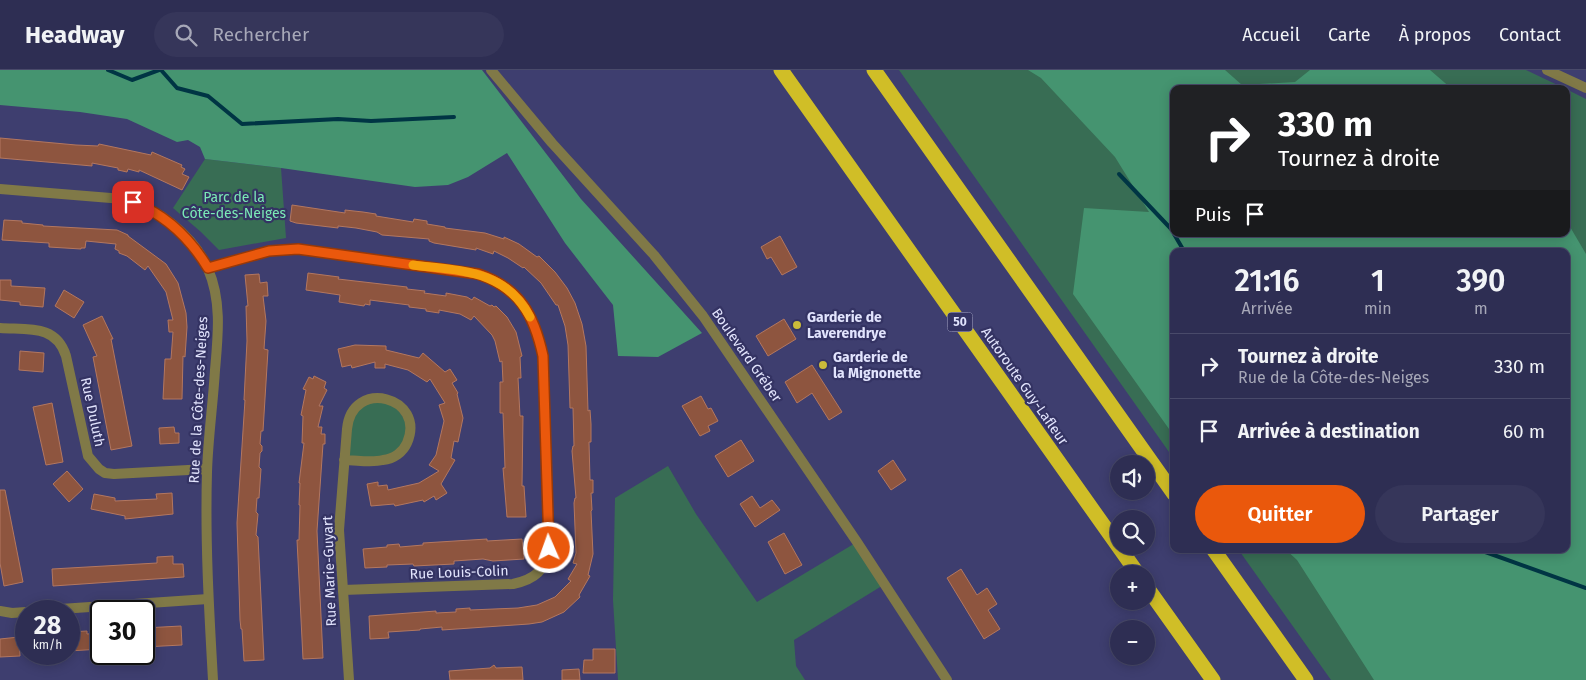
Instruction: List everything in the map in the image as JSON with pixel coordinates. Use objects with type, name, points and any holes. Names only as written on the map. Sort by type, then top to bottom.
[{"type":"highway","name":"Autoroute Guy-Lafleur","points":[[782,70],[1132,565]]},
{"type":"highway","points":[[874,70],[1170,488]]},
{"type":"highway","points":[[1216,553],[1306,680]]},
{"type":"highway","points":[[1155,599],[1213,680]]},
{"type":"street","name":"Boulevard Gréber","points":[[491,70],[552,143],[654,255],[703,316],[858,542],[946,680]]},
{"type":"street","points":[[1547,70],[1586,88]]},
{"type":"street","name":"Rue de la Côte-des-Neiges","points":[[0,189],[123,199],[133,202],[165,220],[186,237],[208,268],[216,297],[218,331],[207,469],[206,550],[214,680]]},
{"type":"street","name":"Rue Louis-Colin","points":[[208,268],[269,251],[298,249],[478,274],[491,278],[522,302],[539,336],[544,365],[549,548],[547,560],[542,569],[530,580],[513,584],[343,590]]},
{"type":"street","name":"Rue Duluth","points":[[0,328],[41,331],[54,336],[60,342],[66,356],[85,448],[92,463],[98,469],[114,474],[192,468],[207,469]]},
{"type":"street","name":"Rue Marie-Guyart","points":[[344,460],[380,461],[396,455],[406,445],[410,436],[408,418],[403,409],[391,400],[384,398],[365,400],[358,404],[347,422],[344,460],[339,530],[349,680]]},
{"type":"street","points":[[80,608],[208,599]]},
{"type":"street","points":[[0,611],[15,612]]},
{"type":"green space","points":[[0,70],[482,70],[581,199],[702,333],[658,357],[618,356],[613,305],[565,243],[507,153],[468,177],[448,185],[415,187],[205,159],[200,147],[188,140],[177,142],[127,119],[80,112],[0,105]]},
{"type":"green space","points":[[899,70],[1526,70],[1558,85],[1170,85],[1170,237],[1570,237],[1570,91],[1586,99],[1586,680],[1331,680],[1241,553],[1570,553],[1570,248],[1170,248],[1170,453]]},
{"type":"green space","points":[[1028,70],[1225,70],[1242,85],[1170,85],[1170,237],[1570,237],[1570,227],[1586,254],[1586,680],[1374,680],[1297,560],[1289,553],[1570,553],[1570,248],[1170,248],[1170,430],[1073,294],[1084,208],[1149,212],[1115,157],[1041,78]]},
{"type":"green space","points":[[1310,70],[1430,70],[1447,85],[1242,85],[1295,82]]},
{"type":"green space","name":"Parc de la Côte-des-Neiges","points":[[205,159],[281,168],[286,238],[219,250],[173,208]]},
{"type":"green space","points":[[391,400],[410,427],[397,455],[344,460],[347,422],[358,404]]},
{"type":"green space","points":[[668,466],[696,514],[757,602],[857,542],[885,584],[794,640],[796,666],[805,680],[618,680],[613,600],[615,498]]},
{"type":"building","points":[[0,138],[76,145],[98,146],[99,144],[151,155],[152,152],[182,165],[181,167],[185,169],[182,174],[189,177],[182,190],[139,170],[139,172],[128,169],[127,172],[118,170],[118,168],[92,163],[92,166],[0,158]]},
{"type":"building","points":[[292,205],[345,213],[345,210],[363,212],[413,222],[414,219],[427,221],[427,224],[445,228],[485,233],[504,239],[504,237],[519,244],[537,257],[539,256],[555,272],[567,288],[575,303],[582,324],[586,346],[588,411],[590,410],[591,424],[591,442],[589,442],[590,480],[593,480],[591,511],[593,554],[588,575],[590,576],[579,595],[580,597],[564,612],[542,622],[529,624],[442,630],[442,627],[388,632],[389,638],[370,639],[369,616],[436,611],[436,613],[456,612],[456,609],[470,608],[470,610],[518,608],[537,605],[555,597],[571,581],[568,579],[577,564],[573,563],[576,553],[574,503],[576,498],[572,451],[574,446],[573,408],[570,408],[568,345],[565,326],[558,305],[556,305],[541,283],[524,267],[494,251],[493,254],[476,248],[476,250],[434,243],[429,241],[429,239],[382,235],[377,232],[356,228],[296,223],[290,221]]},
{"type":"building","points":[[4,220],[22,221],[22,223],[43,226],[117,230],[128,235],[166,264],[178,283],[186,313],[187,327],[185,357],[183,356],[182,399],[163,399],[165,359],[171,359],[173,332],[169,332],[168,320],[173,320],[166,292],[148,266],[145,270],[127,256],[119,253],[115,249],[116,244],[86,241],[85,248],[81,249],[49,247],[49,243],[2,240]]},
{"type":"building","points":[[780,236],[797,267],[782,275],[771,257],[767,259],[761,247]]},
{"type":"building","points":[[308,273],[339,277],[338,279],[407,287],[407,289],[425,291],[424,293],[446,296],[446,293],[467,297],[472,300],[474,297],[490,306],[496,306],[507,317],[516,332],[522,356],[520,357],[521,378],[518,378],[520,416],[523,416],[522,486],[524,486],[526,517],[507,517],[503,468],[505,468],[503,413],[500,413],[500,382],[503,382],[502,361],[500,362],[492,335],[474,316],[471,320],[460,314],[439,310],[439,313],[426,311],[426,309],[409,307],[409,305],[370,300],[370,305],[365,304],[364,306],[339,302],[340,295],[306,290]]},
{"type":"building","points":[[259,274],[260,283],[267,282],[268,296],[263,296],[266,321],[264,349],[268,350],[263,431],[261,431],[260,444],[262,451],[260,453],[259,467],[261,469],[259,498],[257,498],[256,512],[258,514],[256,535],[258,537],[264,660],[244,661],[240,620],[237,523],[247,341],[246,306],[248,306],[245,275]]},
{"type":"building","points":[[0,280],[11,280],[11,286],[45,288],[43,307],[20,305],[20,302],[0,300]]},
{"type":"building","points":[[64,290],[84,302],[74,318],[55,306]]},
{"type":"building","points":[[102,316],[113,339],[111,339],[132,446],[111,450],[93,357],[97,356],[83,325]]},
{"type":"building","points":[[784,319],[796,339],[768,356],[756,336]]},
{"type":"building","points":[[355,345],[386,346],[386,350],[419,358],[423,353],[445,372],[450,369],[457,380],[452,383],[458,393],[463,418],[458,442],[454,441],[451,458],[455,460],[441,484],[447,493],[436,500],[434,496],[424,502],[423,500],[395,506],[394,504],[371,506],[367,484],[378,482],[378,486],[387,485],[388,490],[419,483],[439,471],[429,465],[436,455],[444,421],[439,405],[445,403],[430,379],[427,382],[408,370],[385,364],[385,368],[375,368],[375,362],[352,368],[351,365],[342,367],[338,349]]},
{"type":"building","points":[[20,351],[44,353],[43,372],[19,370]]},
{"type":"building","points":[[812,365],[842,412],[829,420],[812,393],[797,403],[785,382]]},
{"type":"building","points":[[314,376],[326,382],[324,388],[327,390],[319,406],[323,406],[318,427],[322,427],[321,434],[325,434],[317,531],[323,658],[303,659],[297,540],[299,540],[299,483],[304,443],[302,443],[303,416],[301,415],[306,390],[303,389],[309,377],[313,379]]},
{"type":"building","points":[[701,396],[708,409],[711,408],[718,421],[708,426],[710,431],[700,436],[682,406]]},
{"type":"building","points":[[52,403],[63,462],[46,465],[33,407]]},
{"type":"building","points":[[174,427],[175,433],[179,433],[179,443],[160,444],[159,428]]},
{"type":"building","points":[[741,440],[754,461],[728,477],[715,456]]},
{"type":"building","points":[[893,460],[906,480],[891,490],[878,471]]},
{"type":"building","points":[[67,471],[83,489],[69,502],[53,484]]},
{"type":"building","points":[[0,490],[5,490],[23,582],[4,586],[0,563]]},
{"type":"building","points":[[172,493],[173,514],[125,519],[125,516],[91,509],[94,494],[115,498],[115,501],[157,499],[156,494]]},
{"type":"building","points":[[752,496],[760,508],[772,500],[780,510],[755,527],[740,504]]},
{"type":"building","points":[[784,533],[802,565],[785,574],[768,542]]},
{"type":"building","points":[[487,539],[487,541],[522,539],[524,559],[493,561],[483,559],[454,561],[454,564],[387,565],[387,567],[365,568],[363,549],[399,544],[400,547],[423,545],[423,543]]},
{"type":"building","points":[[173,556],[173,564],[183,564],[184,577],[53,586],[52,569],[157,563],[157,557]]},
{"type":"building","points":[[961,569],[977,595],[987,588],[997,604],[988,610],[1000,629],[984,639],[947,578]]},
{"type":"building","points":[[181,626],[182,645],[155,646],[155,627]]},
{"type":"building","points":[[80,631],[87,631],[87,634],[90,634],[90,650],[80,650]]},
{"type":"building","points":[[15,637],[15,656],[0,657],[0,639]]},
{"type":"building","points":[[593,649],[615,649],[615,673],[583,673],[584,660],[593,660]]},
{"type":"building","points":[[494,665],[496,668],[522,667],[523,680],[450,680],[449,671],[490,668]]},
{"type":"building","points":[[579,669],[580,680],[562,680],[562,670]]},
{"type":"waterway","points":[[108,70],[132,80],[159,70]]},
{"type":"waterway","points":[[161,70],[177,88],[208,96],[242,124],[338,119],[371,121],[454,117]]},
{"type":"waterway","points":[[1119,174],[1170,228]]},
{"type":"waterway","points":[[1176,237],[1182,248]]},
{"type":"waterway","points":[[1488,553],[1586,588]]},
{"type":"slow traffic","points":[[413,265],[478,274],[491,278],[522,302],[530,317]]},
{"type":"place","name":"Garderie de Laverendrye","points":[[797,325]]},
{"type":"place","name":"Garderie de la Mignonette","points":[[823,365]]},
{"type":"route","points":[[133,202],[165,220],[186,237],[208,268],[269,251],[298,249],[478,274],[491,278],[502,285],[522,302],[539,336],[543,356],[549,548]]}]
